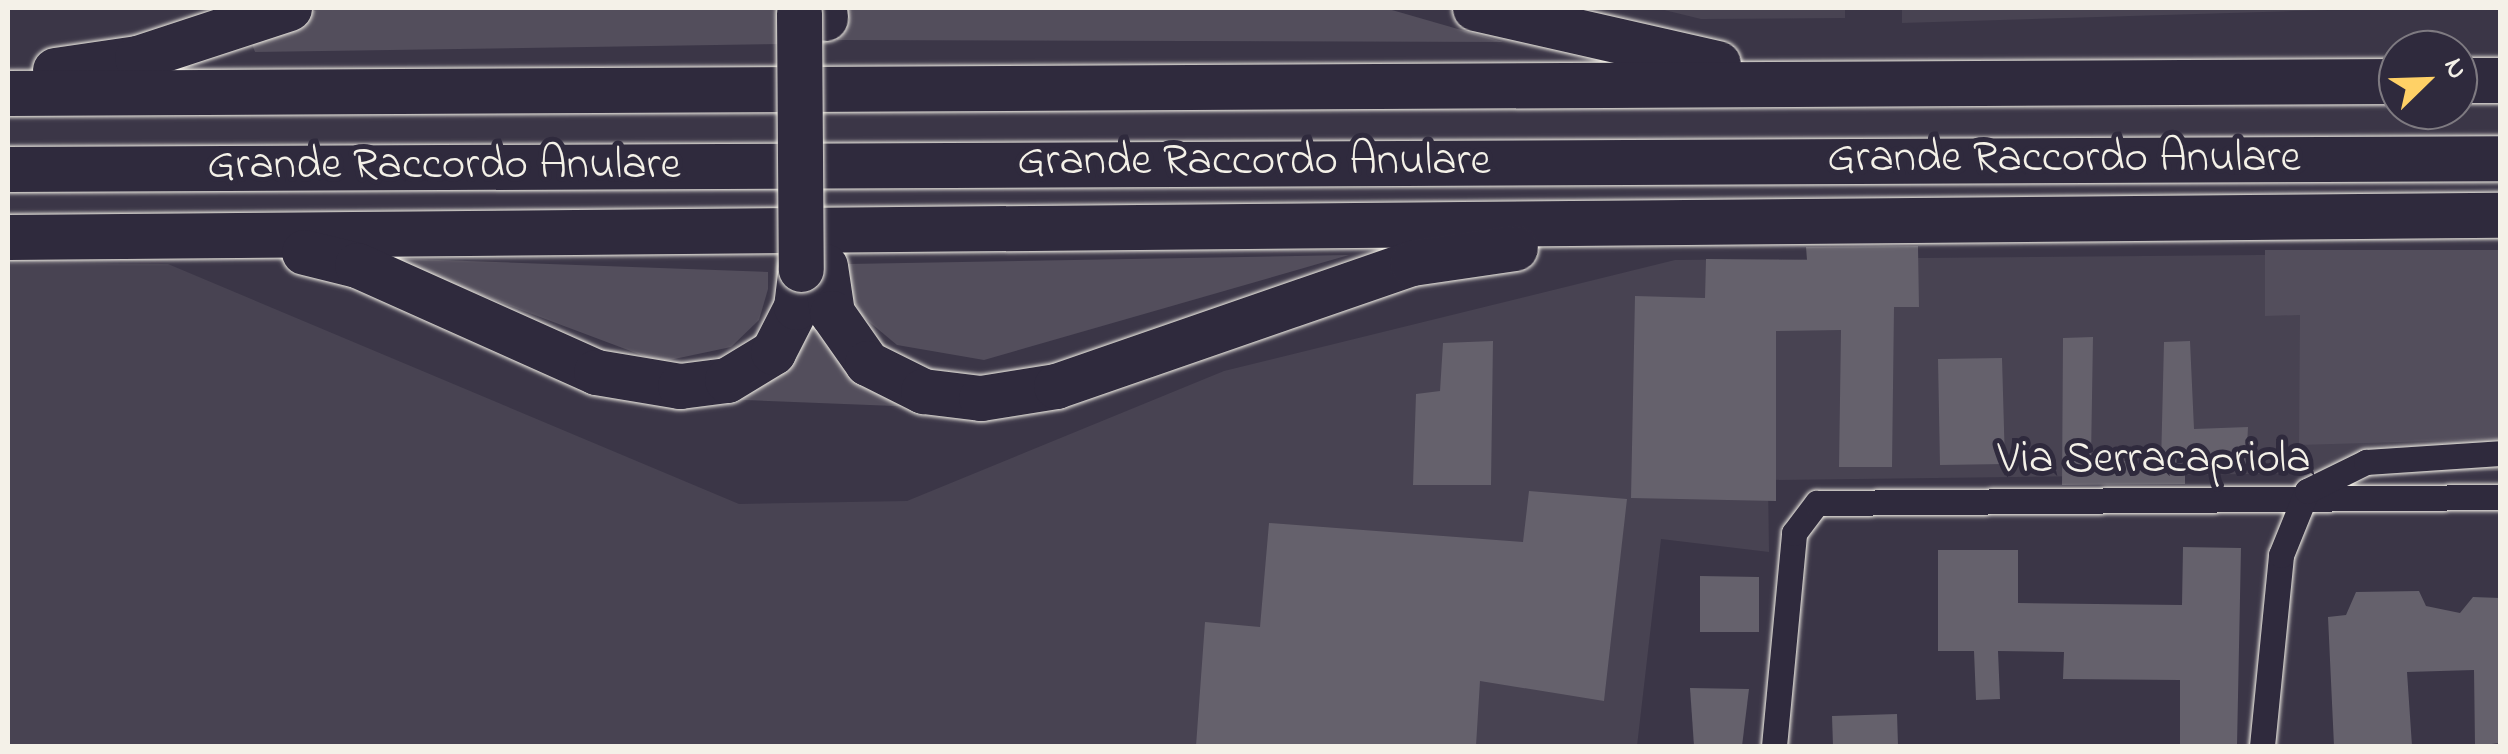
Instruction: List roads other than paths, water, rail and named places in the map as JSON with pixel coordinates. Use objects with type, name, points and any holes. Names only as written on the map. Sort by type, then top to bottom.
[{"type":"highway","points":[[8,76],[137,58],[289,8]]},
{"type":"highway","points":[[1475,8],[1828,85]]},
{"type":"highway","points":[[217,240],[357,265],[557,358],[664,386],[710,384],[759,363],[790,324],[813,268],[811,11]]},
{"type":"highway","name":"Grande Raccordo Anulare","points":[[8,93],[2378,81]]},
{"type":"highway","name":"Grande Raccordo Anulare","points":[[8,170],[2500,158]]},
{"type":"highway","points":[[8,237],[217,240],[1747,220],[2500,215]]},
{"type":"highway","points":[[813,268],[832,312],[866,364],[923,391],[981,398],[1056,386],[1412,262],[1482,248],[1618,246],[1747,220]]},
{"type":"street","points":[[2262,746],[2271,614],[2297,505],[2319,479],[2398,457],[2500,452]]},
{"type":"street","name":"Via Serracapriola","points":[[1774,746],[1793,543],[1808,507],[1843,498],[2297,505],[2500,496]]}]
